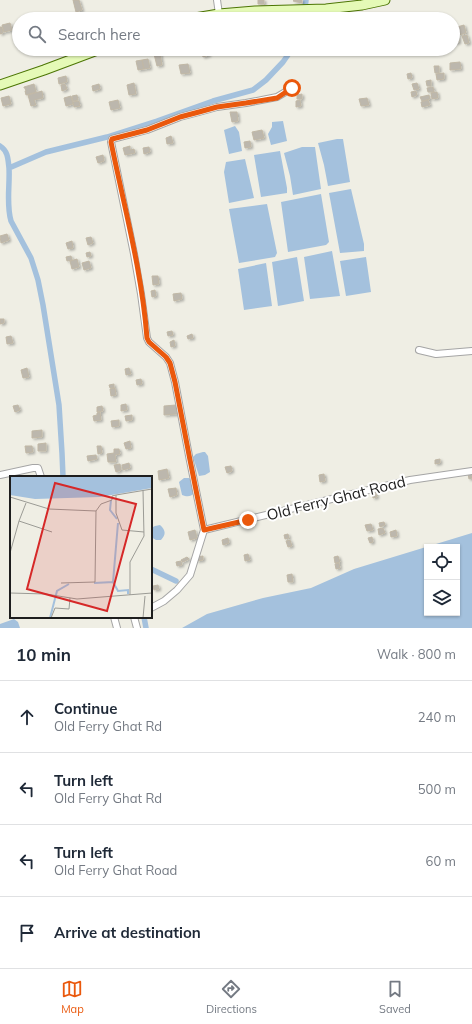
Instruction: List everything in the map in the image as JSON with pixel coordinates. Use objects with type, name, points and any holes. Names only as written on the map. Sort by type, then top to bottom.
[{"type":"main road","points":[[243,12],[362,5],[385,0]]},
{"type":"main road","points":[[0,85],[81,56]]},
{"type":"street","points":[[217,0],[220,12]]},
{"type":"street","points":[[152,607],[164,601],[178,590],[190,575],[204,530],[170,363],[166,357],[149,342],[147,338],[142,294],[111,142],[112,139],[147,130],[193,113],[217,107],[277,98],[292,88]]},
{"type":"street","points":[[419,350],[436,354],[472,351]]},
{"type":"street","points":[[0,475],[38,468],[41,476]]},
{"type":"street","name":"Old Ferry Ghat Road","points":[[204,530],[410,480],[472,471]]},
{"type":"street","points":[[114,618],[117,628]]},
{"type":"street","points":[[134,618],[137,628]]},
{"type":"water","points":[[283,121],[287,141],[271,145],[268,134],[272,127],[272,122]]},
{"type":"water","points":[[235,126],[239,132],[242,151],[229,154],[224,130]]},
{"type":"water","points":[[343,139],[350,182],[328,186],[318,143]]},
{"type":"water","points":[[302,147],[315,147],[321,189],[293,195],[284,153]]},
{"type":"water","points":[[280,151],[287,193],[261,197],[254,155]]},
{"type":"water","points":[[245,159],[254,198],[229,203],[224,172],[226,162]]},
{"type":"water","points":[[351,189],[364,244],[364,251],[340,253],[329,193]]},
{"type":"water","points":[[321,194],[329,242],[326,245],[288,252],[281,202]]},
{"type":"water","points":[[267,204],[277,253],[275,257],[239,263],[229,209]]},
{"type":"water","points":[[332,251],[340,296],[310,299],[304,257]]},
{"type":"water","points":[[297,257],[304,301],[278,306],[272,262]]},
{"type":"water","points":[[366,257],[371,292],[346,296],[340,261]]},
{"type":"water","points":[[266,263],[272,306],[244,310],[238,269]]},
{"type":"water","points":[[205,452],[208,456],[210,472],[199,476],[193,457],[196,454]]},
{"type":"water","points":[[184,478],[189,478],[191,480],[194,493],[190,496],[182,495],[179,482]]},
{"type":"water","points":[[160,525],[164,531],[164,536],[161,540],[156,540],[152,538],[152,528]]},
{"type":"water","points":[[472,533],[472,628],[182,628],[207,614],[263,598],[311,588],[354,569],[424,548],[424,616],[460,616],[460,544],[436,544]]},
{"type":"water","points":[[14,619],[18,622],[20,628],[0,628],[0,624]]},
{"type":"building","points":[[73,0],[79,0],[82,10],[76,12]]},
{"type":"building","points":[[258,0],[264,0],[264,4],[258,4]]},
{"type":"building","points":[[302,0],[302,3],[293,1]]},
{"type":"building","points":[[10,23],[12,30],[4,32],[2,25]]},
{"type":"building","points":[[464,25],[466,33],[460,35],[460,26]]},
{"type":"building","points":[[0,27],[2,27],[3,33],[0,34]]},
{"type":"building","points":[[467,35],[469,43],[465,44],[462,36]]},
{"type":"building","points":[[154,56],[160,56],[162,65],[157,66]]},
{"type":"building","points":[[148,59],[150,68],[144,69],[142,60]]},
{"type":"building","points":[[142,60],[144,69],[138,70],[136,61]]},
{"type":"building","points":[[460,62],[461,69],[450,70],[450,63]]},
{"type":"building","points":[[188,64],[190,73],[181,74],[179,65]]},
{"type":"building","points":[[434,66],[439,66],[439,73],[435,73]]},
{"type":"building","points":[[411,73],[412,78],[408,79],[407,74]]},
{"type":"building","points":[[444,73],[444,79],[437,80],[436,74]]},
{"type":"building","points":[[66,76],[67,82],[59,84],[58,78]]},
{"type":"building","points":[[431,80],[431,86],[427,86],[426,81]]},
{"type":"building","points":[[134,83],[136,94],[129,95],[127,85]]},
{"type":"building","points":[[417,83],[419,89],[414,90],[412,84]]},
{"type":"building","points":[[34,84],[36,92],[26,95],[24,87]]},
{"type":"building","points":[[65,84],[67,89],[62,91],[61,85]]},
{"type":"building","points":[[99,84],[100,89],[93,91],[92,86]]},
{"type":"building","points":[[433,87],[434,92],[428,92],[427,88]]},
{"type":"building","points":[[42,91],[43,98],[34,100],[36,105],[31,106],[28,95]]},
{"type":"building","points":[[416,91],[417,95],[412,97],[411,92]]},
{"type":"building","points":[[437,92],[438,98],[432,99],[431,93]]},
{"type":"building","points":[[302,94],[302,99],[297,99],[297,95]]},
{"type":"building","points":[[77,95],[78,100],[73,101],[72,96]]},
{"type":"building","points":[[429,95],[430,99],[422,101],[420,97]]},
{"type":"building","points":[[9,96],[11,104],[3,106],[1,98]]},
{"type":"building","points":[[71,96],[73,104],[66,106],[64,98]]},
{"type":"building","points":[[367,98],[369,105],[361,106],[359,99]]},
{"type":"building","points":[[118,100],[120,108],[111,110],[109,102]]},
{"type":"building","points":[[300,100],[301,106],[296,107],[296,101]]},
{"type":"building","points":[[428,100],[430,105],[422,107],[421,102]]},
{"type":"building","points":[[79,101],[80,106],[74,107],[73,102]]},
{"type":"building","points":[[230,112],[237,112],[238,121],[232,122]]},
{"type":"building","points":[[262,130],[264,138],[254,140],[252,132]]},
{"type":"building","points":[[171,136],[173,143],[167,144],[166,138]]},
{"type":"building","points":[[250,141],[251,147],[245,148],[244,142]]},
{"type":"building","points":[[130,146],[130,150],[134,149],[135,153],[125,155],[123,148]]},
{"type":"building","points":[[149,147],[150,152],[144,154],[143,148]]},
{"type":"building","points":[[103,155],[104,161],[98,163],[96,157]]},
{"type":"building","points":[[7,234],[9,240],[1,243],[0,236]]},
{"type":"building","points":[[91,237],[93,243],[88,245],[86,238]]},
{"type":"building","points":[[72,241],[73,248],[68,249],[66,243]]},
{"type":"building","points":[[90,252],[91,256],[87,257],[86,253]]},
{"type":"building","points":[[71,256],[72,260],[67,261],[66,257]]},
{"type":"building","points":[[77,259],[79,267],[72,269],[70,261]]},
{"type":"building","points":[[89,261],[91,268],[84,270],[82,263]]},
{"type":"building","points":[[152,276],[158,276],[159,284],[153,285]]},
{"type":"building","points":[[155,290],[156,296],[152,297],[151,291]]},
{"type":"building","points":[[181,293],[182,299],[174,301],[173,294]]},
{"type":"building","points":[[0,319],[4,319],[4,323],[0,324]]},
{"type":"building","points":[[172,331],[173,335],[168,336],[167,332]]},
{"type":"building","points":[[192,334],[193,338],[188,339],[187,336]]},
{"type":"building","points":[[11,336],[13,343],[7,344],[6,337]]},
{"type":"building","points":[[174,340],[175,346],[171,347],[170,342]]},
{"type":"building","points":[[27,368],[29,377],[23,378],[21,370]]},
{"type":"building","points":[[129,368],[131,374],[126,375],[125,369]]},
{"type":"building","points":[[141,379],[142,384],[137,385],[136,380]]},
{"type":"building","points":[[114,384],[114,388],[110,388],[109,385]]},
{"type":"building","points":[[115,388],[116,395],[111,396],[110,389]]},
{"type":"building","points":[[126,404],[127,410],[121,411],[121,405]]},
{"type":"building","points":[[18,405],[20,410],[15,412],[13,406]]},
{"type":"building","points":[[176,405],[177,414],[164,415],[164,406]]},
{"type":"building","points":[[102,406],[103,411],[97,412],[97,407]]},
{"type":"building","points":[[100,412],[101,420],[94,421],[93,416]]},
{"type":"building","points":[[132,415],[132,420],[126,421],[125,416]]},
{"type":"building","points":[[119,420],[119,426],[112,427],[111,421]]},
{"type":"building","points":[[42,430],[42,437],[32,438],[32,431]]},
{"type":"building","points":[[130,441],[131,448],[126,449],[124,443]]},
{"type":"building","points":[[46,443],[46,451],[38,451],[38,444]]},
{"type":"building","points":[[25,446],[32,446],[33,452],[26,453]]},
{"type":"building","points":[[97,446],[101,446],[102,453],[98,454]]},
{"type":"building","points":[[114,449],[119,449],[120,454],[115,455],[116,462],[108,462],[107,454],[114,453]]},
{"type":"building","points":[[96,455],[97,459],[88,461],[87,456]]},
{"type":"building","points":[[440,459],[440,463],[435,464],[435,460]]},
{"type":"building","points":[[129,463],[130,468],[123,470],[122,465]]},
{"type":"building","points":[[120,464],[121,470],[116,472],[114,465]]},
{"type":"building","points":[[231,466],[232,471],[227,473],[225,467]]},
{"type":"building","points":[[167,469],[169,478],[159,480],[158,471]]},
{"type":"building","points":[[324,474],[325,481],[320,482],[319,475]]},
{"type":"building","points":[[468,474],[472,474],[472,478],[469,479]]},
{"type":"building","points":[[176,488],[177,495],[170,497],[168,489]]},
{"type":"building","points":[[375,491],[377,497],[373,498],[372,492]]},
{"type":"building","points":[[384,522],[385,525],[380,527],[379,523]]},
{"type":"building","points":[[371,524],[373,530],[367,531],[365,525]]},
{"type":"building","points":[[383,528],[385,533],[379,535],[378,529]]},
{"type":"building","points":[[195,530],[197,538],[190,540],[188,532]]},
{"type":"building","points":[[396,530],[397,536],[391,537],[390,532]]},
{"type":"building","points":[[288,534],[289,538],[285,539],[284,535]]},
{"type":"building","points":[[372,537],[373,542],[370,543],[368,538]]},
{"type":"building","points":[[228,538],[229,543],[223,545],[222,540]]},
{"type":"building","points":[[290,540],[292,546],[288,547],[286,541]]},
{"type":"building","points":[[248,554],[250,560],[245,561],[244,555]]},
{"type":"building","points":[[203,556],[203,560],[197,561],[196,557]]},
{"type":"building","points":[[338,556],[340,562],[335,563],[334,557]]},
{"type":"building","points":[[187,557],[189,559],[183,562],[181,560]]},
{"type":"building","points":[[181,561],[182,565],[177,566],[176,562]]},
{"type":"building","points":[[339,563],[340,568],[336,569],[335,564]]},
{"type":"building","points":[[292,574],[293,582],[288,582],[287,575]]},
{"type":"building","points":[[158,585],[159,589],[154,590],[153,586]]},
{"type":"waterway","points":[[305,12],[306,0]]},
{"type":"waterway","points":[[63,476],[59,405],[43,305],[38,280],[31,258],[11,221],[8,202],[9,168],[46,152],[107,137],[213,101],[253,90],[266,80],[287,56]]},
{"type":"waterway","points":[[0,146],[6,153],[9,168]]},
{"type":"waterway","points":[[152,569],[176,581]]},
{"type":"waterway","points":[[144,618],[146,628]]},
{"type":"route","points":[[248,520],[204,530],[170,363],[166,357],[149,342],[147,338],[142,294],[111,142],[112,139],[147,130],[180,117],[217,107],[277,98],[292,88]]}]
